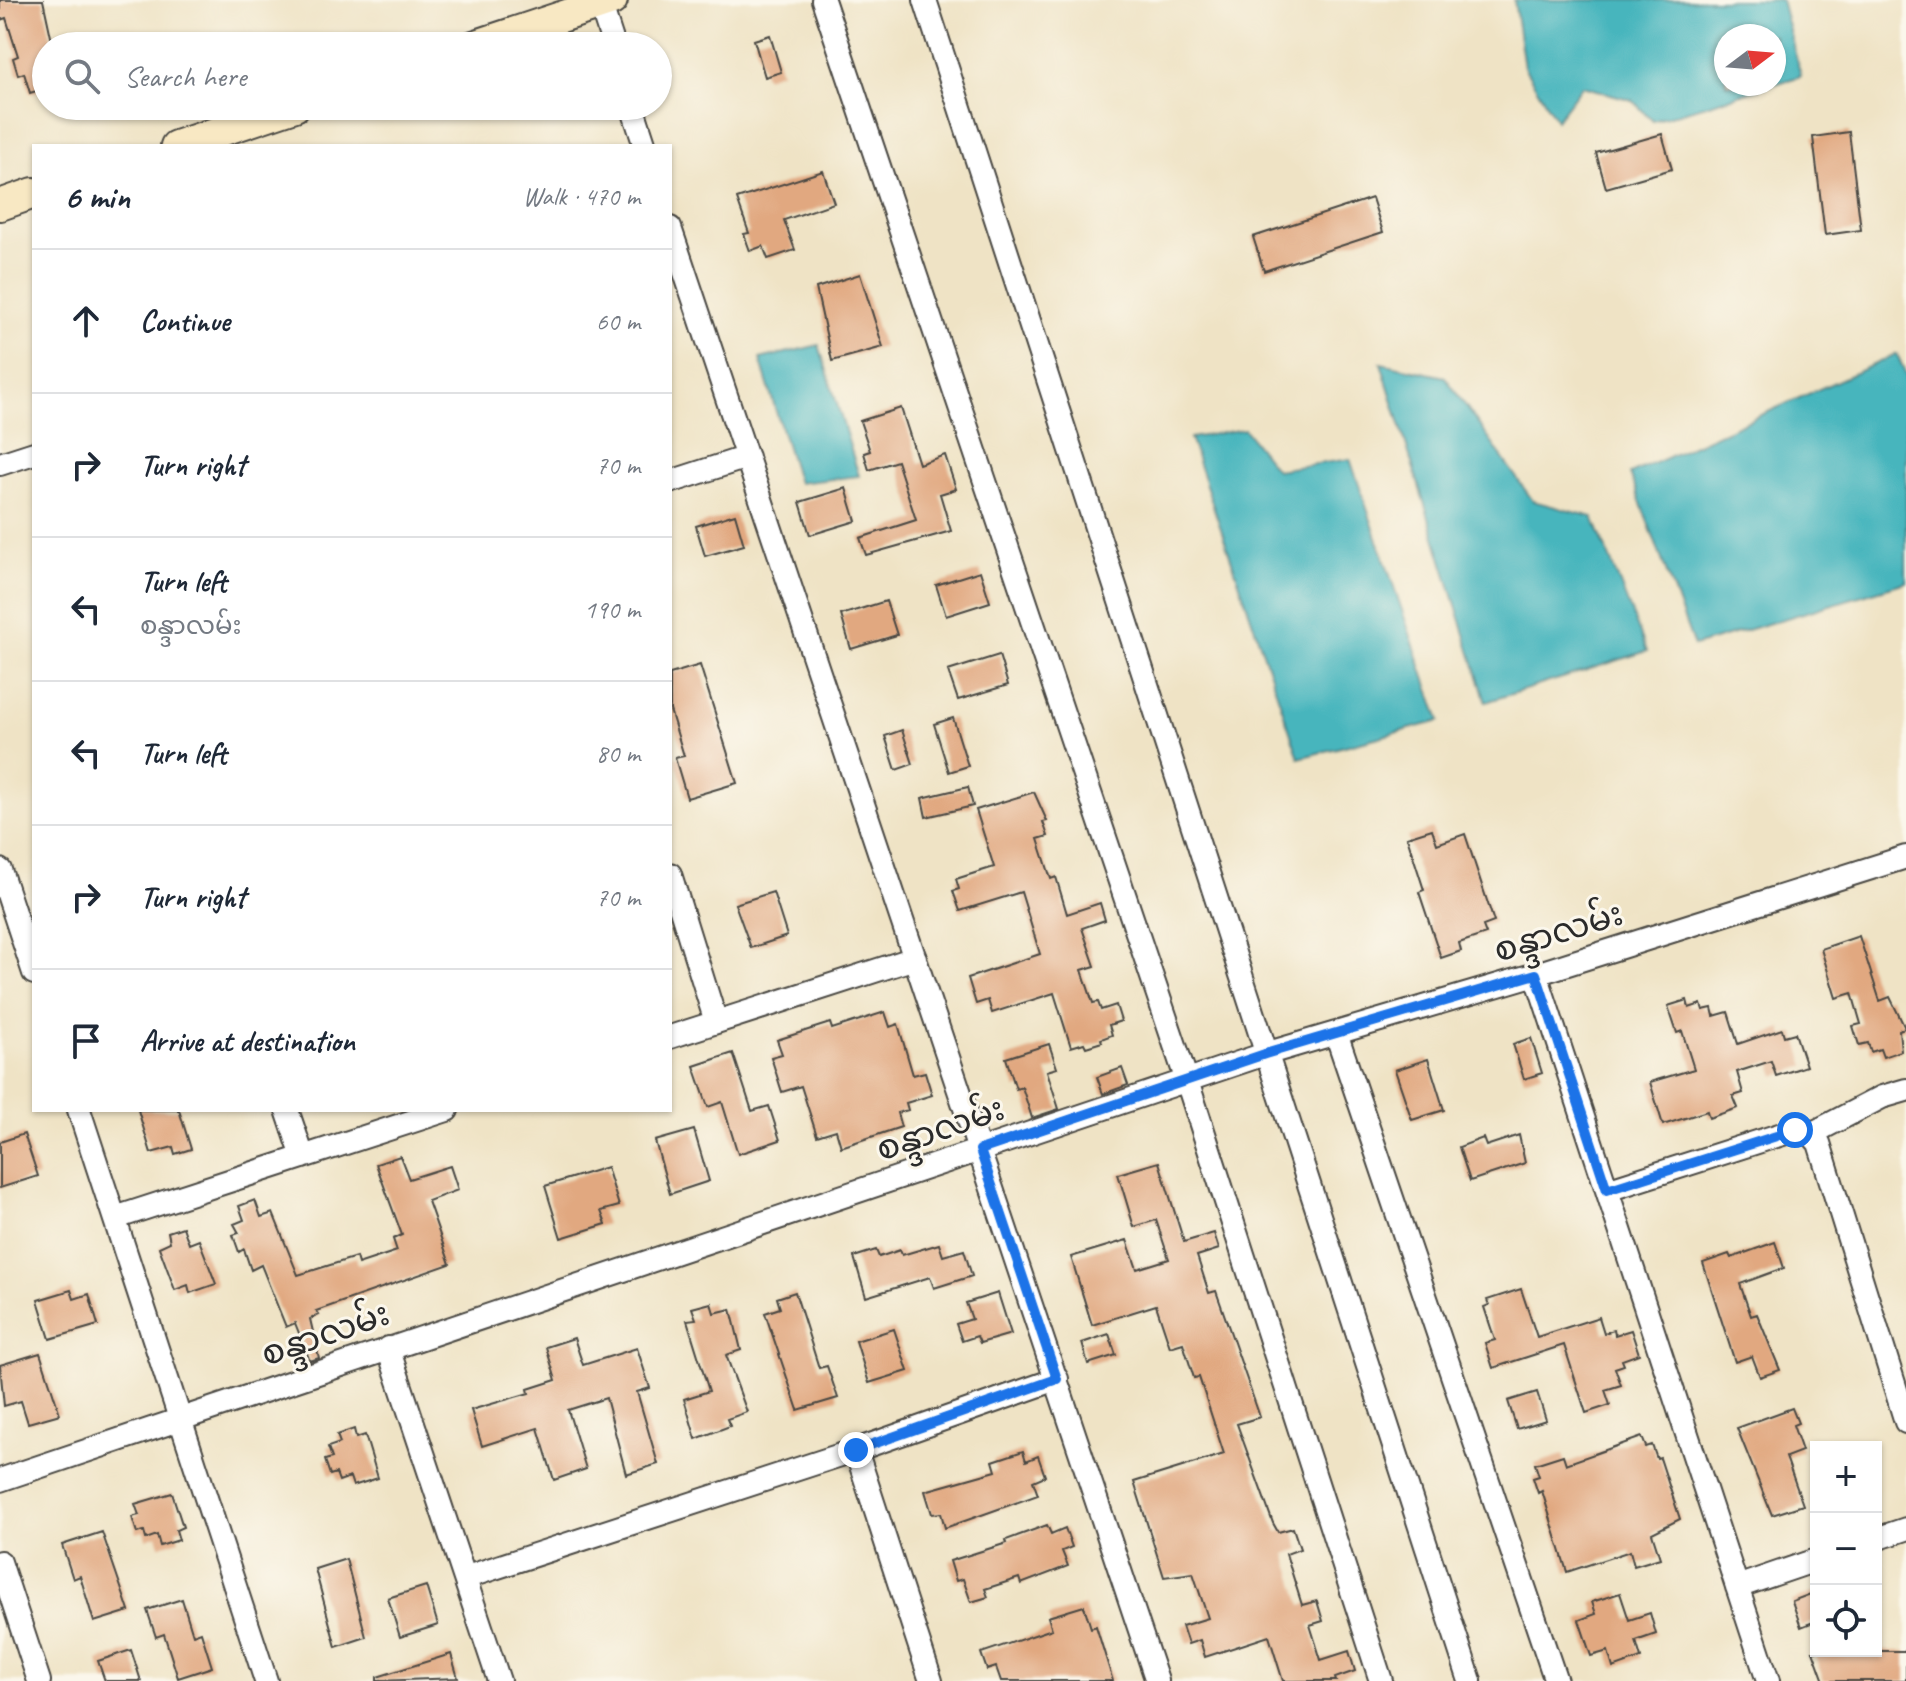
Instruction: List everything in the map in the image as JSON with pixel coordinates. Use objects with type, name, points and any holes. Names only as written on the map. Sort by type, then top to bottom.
[{"type":"street","points":[[823,0],[1187,1081],[1381,1681]]},
{"type":"street","points":[[925,0],[1470,1681]]},
{"type":"street","points":[[514,32],[604,1],[611,32]]},
{"type":"street","points":[[182,144],[253,120]]},
{"type":"street","points":[[637,120],[644,144]]},
{"type":"street","points":[[0,205],[32,194]]},
{"type":"street","points":[[674,252],[747,457],[1157,1681]]},
{"type":"street","points":[[0,464],[32,454]]},
{"type":"street","points":[[672,481],[747,457]]},
{"type":"street","name":"စန္ဒာလမ်း","points":[[0,1480],[1265,1054],[1536,974],[1906,857]]},
{"type":"street","points":[[0,870],[32,967]]},
{"type":"street","points":[[672,880],[716,1022]]},
{"type":"street","points":[[672,1036],[915,958]]},
{"type":"street","points":[[1536,974],[1768,1681]]},
{"type":"street","points":[[1336,1033],[1556,1681]]},
{"type":"street","points":[[1811,1134],[1882,1097],[1906,1090]]},
{"type":"street","points":[[80,1112],[266,1681]]},
{"type":"street","points":[[288,1112],[303,1157]]},
{"type":"street","points":[[115,1218],[441,1112]]},
{"type":"street","points":[[1607,1190],[1795,1130],[1811,1134],[1819,1143],[1906,1422]]},
{"type":"street","points":[[388,1348],[467,1577],[499,1681]]},
{"type":"street","points":[[467,1577],[856,1450],[1057,1379]]},
{"type":"street","points":[[856,1450],[931,1681]]},
{"type":"street","points":[[1882,1537],[1906,1529]]},
{"type":"street","points":[[0,1562],[8,1616],[39,1681]]},
{"type":"street","points":[[1737,1587],[1810,1562]]},
{"type":"water","points":[[1514,0],[1781,0],[1801,76],[1786,81],[1786,24],[1714,24],[1714,96],[1735,96],[1653,121],[1632,100],[1582,86],[1556,120],[1524,67]]},
{"type":"water","points":[[819,345],[859,476],[798,483],[760,359]]},
{"type":"water","points":[[1897,354],[1906,375],[1906,582],[1694,646],[1630,474]]},
{"type":"water","points":[[1381,363],[1445,377],[1533,501],[1593,517],[1647,651],[1486,702]]},
{"type":"water","points":[[1244,429],[1276,470],[1350,459],[1440,721],[1299,758],[1190,438]]},
{"type":"building","points":[[0,0],[43,0],[50,32],[32,32],[32,92],[24,73],[18,75],[13,58],[18,56],[6,18],[0,20]]},
{"type":"building","points":[[770,35],[781,72],[765,77],[754,40]]},
{"type":"building","points":[[1849,132],[1861,230],[1825,235],[1813,137]]},
{"type":"building","points":[[1662,134],[1672,169],[1606,188],[1596,153]]},
{"type":"building","points":[[823,171],[834,203],[784,220],[795,250],[768,259],[763,246],[750,251],[744,234],[749,233],[737,199]]},
{"type":"building","points":[[1372,198],[1383,232],[1264,271],[1253,237]]},
{"type":"building","points":[[860,274],[883,347],[832,361],[816,288]]},
{"type":"building","points":[[901,408],[919,464],[945,455],[956,489],[940,494],[951,531],[866,555],[860,538],[916,520],[897,461],[869,470],[864,453],[870,451],[860,421]]},
{"type":"building","points":[[846,488],[856,521],[810,535],[800,502]]},
{"type":"building","points":[[735,514],[744,545],[705,556],[696,526]]},
{"type":"building","points":[[980,571],[990,602],[946,616],[936,585]]},
{"type":"building","points":[[886,601],[897,635],[851,649],[841,615]]},
{"type":"building","points":[[999,655],[1008,685],[958,700],[948,671]]},
{"type":"building","points":[[700,665],[737,783],[687,798],[675,758],[684,756],[672,717],[672,673]]},
{"type":"building","points":[[953,718],[968,766],[949,772],[934,724]]},
{"type":"building","points":[[902,730],[913,764],[896,770],[885,736]]},
{"type":"building","points":[[968,787],[973,806],[926,817],[922,798]]},
{"type":"building","points":[[1034,792],[1047,821],[1043,822],[1048,836],[1038,839],[1051,879],[1056,877],[1067,914],[1100,903],[1105,920],[1082,928],[1095,966],[1082,970],[1093,1003],[1098,1002],[1101,1010],[1116,1005],[1121,1021],[1109,1025],[1112,1035],[1086,1047],[1084,1043],[1071,1047],[1054,993],[992,1013],[988,1000],[976,1004],[968,978],[1040,954],[1021,892],[960,911],[953,891],[959,889],[956,879],[994,867],[976,810]]},
{"type":"building","points":[[1432,829],[1437,844],[1465,834],[1494,922],[1483,926],[1486,934],[1459,943],[1461,951],[1441,958],[1419,892],[1424,890],[1407,837]]},
{"type":"building","points":[[773,892],[787,936],[751,948],[735,904]]},
{"type":"building","points":[[1859,936],[1880,1001],[1890,997],[1905,1028],[1899,1030],[1901,1051],[1883,1057],[1880,1049],[1871,1052],[1868,1043],[1859,1045],[1853,1026],[1861,1024],[1852,993],[1836,998],[1821,949]]},
{"type":"building","points":[[1687,1000],[1689,1008],[1701,1004],[1703,1010],[1712,1008],[1714,1016],[1728,1012],[1738,1044],[1782,1029],[1784,1036],[1795,1033],[1806,1066],[1776,1076],[1771,1061],[1737,1072],[1743,1093],[1733,1096],[1738,1108],[1709,1118],[1707,1111],[1663,1125],[1650,1082],[1694,1069],[1682,1031],[1677,1033],[1668,1006]]},
{"type":"building","points":[[885,1012],[890,1027],[898,1024],[913,1075],[925,1072],[932,1095],[906,1103],[908,1110],[897,1113],[901,1127],[841,1147],[836,1130],[817,1136],[801,1086],[782,1092],[771,1057],[782,1054],[777,1040],[830,1023],[832,1029]]},
{"type":"building","points":[[1531,1038],[1542,1073],[1524,1079],[1513,1044]]},
{"type":"building","points":[[1049,1044],[1057,1068],[1047,1071],[1059,1109],[1032,1118],[1022,1087],[1016,1089],[1006,1058]]},
{"type":"building","points":[[733,1053],[752,1111],[769,1106],[780,1140],[738,1154],[722,1102],[708,1107],[694,1066]]},
{"type":"building","points":[[1428,1059],[1444,1110],[1412,1120],[1395,1070]]},
{"type":"building","points":[[1122,1068],[1128,1085],[1103,1094],[1097,1077]]},
{"type":"building","points":[[139,1112],[180,1112],[191,1149],[175,1154],[173,1147],[151,1153]]},
{"type":"building","points":[[694,1130],[709,1181],[670,1194],[655,1141]]},
{"type":"building","points":[[24,1134],[38,1176],[0,1188],[0,1142]]},
{"type":"building","points":[[1519,1135],[1525,1163],[1470,1181],[1459,1147],[1483,1138],[1486,1146]]},
{"type":"building","points":[[400,1156],[409,1179],[450,1166],[458,1190],[428,1201],[450,1264],[316,1311],[319,1315],[310,1319],[319,1358],[310,1361],[295,1323],[286,1327],[261,1265],[251,1270],[244,1249],[239,1252],[233,1235],[239,1233],[234,1224],[244,1220],[239,1206],[255,1200],[261,1217],[273,1213],[298,1275],[356,1257],[358,1264],[397,1251],[393,1239],[402,1235],[376,1164]]},
{"type":"building","points":[[1159,1162],[1184,1242],[1214,1233],[1219,1249],[1197,1256],[1209,1293],[1216,1291],[1260,1417],[1237,1424],[1273,1523],[1278,1532],[1293,1528],[1300,1549],[1286,1554],[1302,1605],[1317,1601],[1323,1621],[1310,1625],[1321,1660],[1349,1651],[1355,1671],[1335,1678],[1336,1681],[1283,1681],[1269,1636],[1205,1657],[1200,1640],[1188,1644],[1182,1626],[1208,1618],[1193,1573],[1164,1577],[1134,1482],[1224,1454],[1199,1377],[1194,1378],[1183,1343],[1170,1347],[1156,1305],[1092,1325],[1071,1257],[1127,1240],[1137,1269],[1169,1259],[1156,1220],[1134,1227],[1118,1174]]},
{"type":"building","points":[[607,1167],[619,1206],[601,1211],[606,1224],[561,1238],[545,1186]]},
{"type":"building","points":[[183,1227],[189,1244],[199,1240],[216,1284],[190,1293],[188,1285],[175,1290],[159,1247],[170,1242],[168,1232]]},
{"type":"building","points":[[1775,1242],[1784,1268],[1740,1284],[1751,1316],[1757,1314],[1780,1370],[1760,1377],[1752,1356],[1735,1362],[1703,1263],[1729,1254],[1731,1258]]},
{"type":"building","points":[[939,1244],[943,1256],[964,1250],[972,1276],[934,1288],[930,1277],[866,1297],[854,1257],[876,1250],[879,1257],[900,1250],[902,1255]]},
{"type":"building","points":[[1521,1289],[1537,1337],[1599,1317],[1604,1333],[1614,1330],[1615,1335],[1631,1330],[1639,1354],[1622,1360],[1624,1365],[1615,1368],[1621,1385],[1605,1390],[1610,1405],[1586,1413],[1564,1345],[1493,1368],[1485,1343],[1495,1340],[1484,1307],[1489,1305],[1487,1300]]},
{"type":"building","points":[[71,1290],[74,1299],[89,1294],[98,1325],[50,1339],[38,1300]]},
{"type":"building","points":[[795,1292],[819,1368],[827,1366],[838,1398],[798,1410],[765,1313],[780,1308],[777,1298]]},
{"type":"building","points":[[998,1293],[1011,1334],[980,1343],[977,1336],[962,1341],[956,1324],[972,1319],[966,1303]]},
{"type":"building","points":[[711,1303],[714,1313],[731,1309],[741,1350],[726,1355],[747,1412],[727,1419],[730,1426],[696,1439],[684,1399],[709,1391],[687,1320],[696,1319],[692,1308]]},
{"type":"building","points":[[894,1329],[908,1371],[869,1383],[856,1341]]},
{"type":"building","points":[[1109,1334],[1116,1355],[1088,1364],[1082,1343]]},
{"type":"building","points":[[574,1338],[583,1365],[637,1348],[650,1388],[637,1392],[658,1464],[626,1474],[606,1398],[568,1410],[586,1469],[554,1480],[538,1428],[482,1446],[471,1410],[529,1393],[528,1389],[556,1380],[546,1347]]},
{"type":"building","points":[[40,1353],[60,1414],[28,1423],[21,1401],[4,1406],[0,1365]]},
{"type":"building","points":[[1537,1392],[1546,1420],[1517,1429],[1508,1401]]},
{"type":"building","points":[[1792,1408],[1798,1423],[1793,1425],[1802,1451],[1786,1457],[1803,1505],[1772,1515],[1737,1428]]},
{"type":"building","points":[[354,1429],[356,1438],[365,1435],[378,1478],[353,1486],[350,1477],[339,1481],[336,1473],[330,1475],[325,1460],[332,1458],[328,1447],[340,1443],[337,1435]]},
{"type":"building","points":[[1642,1437],[1646,1447],[1652,1445],[1657,1459],[1660,1458],[1680,1519],[1652,1533],[1660,1558],[1634,1566],[1630,1551],[1567,1572],[1542,1491],[1538,1493],[1533,1478],[1539,1476],[1535,1464],[1563,1455],[1566,1464]]},
{"type":"building","points":[[1023,1451],[1026,1461],[1038,1456],[1045,1476],[1033,1481],[1038,1495],[945,1528],[941,1513],[932,1514],[925,1491],[996,1471],[993,1461]]},
{"type":"building","points":[[172,1493],[183,1527],[176,1530],[179,1540],[160,1546],[157,1535],[146,1539],[144,1531],[137,1533],[132,1517],[139,1515],[135,1504]]},
{"type":"building","points":[[1047,1525],[1051,1534],[1065,1528],[1072,1547],[1062,1551],[1068,1566],[1021,1584],[1019,1578],[985,1589],[988,1597],[971,1602],[963,1579],[956,1581],[950,1561],[1007,1543],[1006,1540]]},
{"type":"building","points":[[102,1532],[129,1611],[94,1622],[80,1576],[73,1579],[62,1545]]},
{"type":"building","points":[[346,1559],[366,1637],[336,1647],[315,1569]]},
{"type":"building","points":[[426,1586],[438,1625],[400,1637],[388,1598]]},
{"type":"building","points":[[1620,1593],[1629,1620],[1650,1613],[1656,1634],[1636,1641],[1641,1658],[1613,1668],[1608,1651],[1591,1656],[1579,1620],[1596,1614],[1592,1602]]},
{"type":"building","points":[[1810,1594],[1810,1623],[1801,1627],[1792,1601]]},
{"type":"building","points":[[182,1599],[193,1635],[201,1632],[212,1667],[178,1678],[164,1634],[156,1637],[147,1610]]},
{"type":"building","points":[[1084,1606],[1091,1628],[1096,1626],[1113,1681],[1001,1681],[996,1667],[987,1670],[981,1653],[1052,1629],[1048,1617]]},
{"type":"building","points":[[131,1650],[141,1681],[105,1681],[98,1661]]},
{"type":"building","points":[[1882,1651],[1906,1651],[1906,1681],[1824,1681],[1815,1657],[1882,1657]]},
{"type":"building","points":[[451,1654],[458,1678],[377,1681],[377,1677]]},
{"type":"route","points":[[856,1450],[1057,1379],[980,1150],[1265,1054],[1536,974],[1607,1190],[1795,1130]]}]
